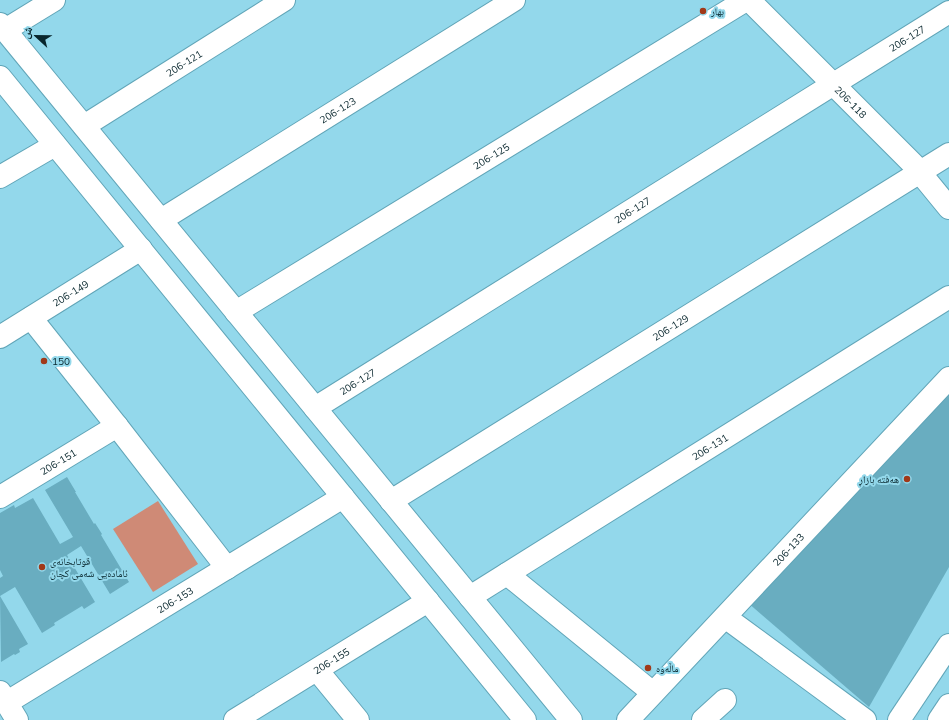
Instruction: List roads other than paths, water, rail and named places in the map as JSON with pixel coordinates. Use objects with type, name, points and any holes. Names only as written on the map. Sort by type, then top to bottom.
[{"type":"main road","points":[[54,0],[3,27],[571,720]]},
{"type":"main road","name":"206-121","points":[[84,126],[284,0]]},
{"type":"main road","name":"206-123","points":[[160,220],[514,0]]},
{"type":"main road","name":"206-118","points":[[747,0],[913,164],[949,208]]},
{"type":"main road","name":"206-125","points":[[236,312],[747,0]]},
{"type":"main road","name":"206-127","points":[[315,408],[949,12]]},
{"type":"main road","points":[[0,77],[525,720]]},
{"type":"main road","points":[[0,177],[55,145]]},
{"type":"main road","name":"206-129","points":[[391,501],[949,154]]},
{"type":"main road","name":"206-149","points":[[0,337],[141,249]]},
{"type":"main road","name":"206-131","points":[[470,597],[949,297]]},
{"type":"main road","points":[[31,318],[227,568]]},
{"type":"main road","name":"206-133","points":[[628,720],[949,378]]},
{"type":"main road","name":"206-151","points":[[0,497],[117,426]]},
{"type":"main road","name":"206-153","points":[[8,705],[343,497]]},
{"type":"main road","points":[[507,574],[653,693]]},
{"type":"main road","name":"206-155","points":[[235,720],[428,601]]},
{"type":"main road","points":[[725,617],[865,720]]},
{"type":"main road","points":[[899,720],[949,645]]},
{"type":"main road","points":[[317,670],[358,720]]},
{"type":"main road","points":[[703,720],[725,700]]},
{"type":"main road","points":[[939,720],[949,705]]},
{"type":"place","name":"بهار","points":[[703,11]]},
{"type":"place","name":"150","points":[[44,361]]},
{"type":"place","name":"هەفتە بازاڕ","points":[[907,479]]},
{"type":"place","name":"قوتابخانەی ئامادەیی شەمی کچان","points":[[42,567]]},
{"type":"place","name":"ماڵەوە","points":[[648,668]]}]
